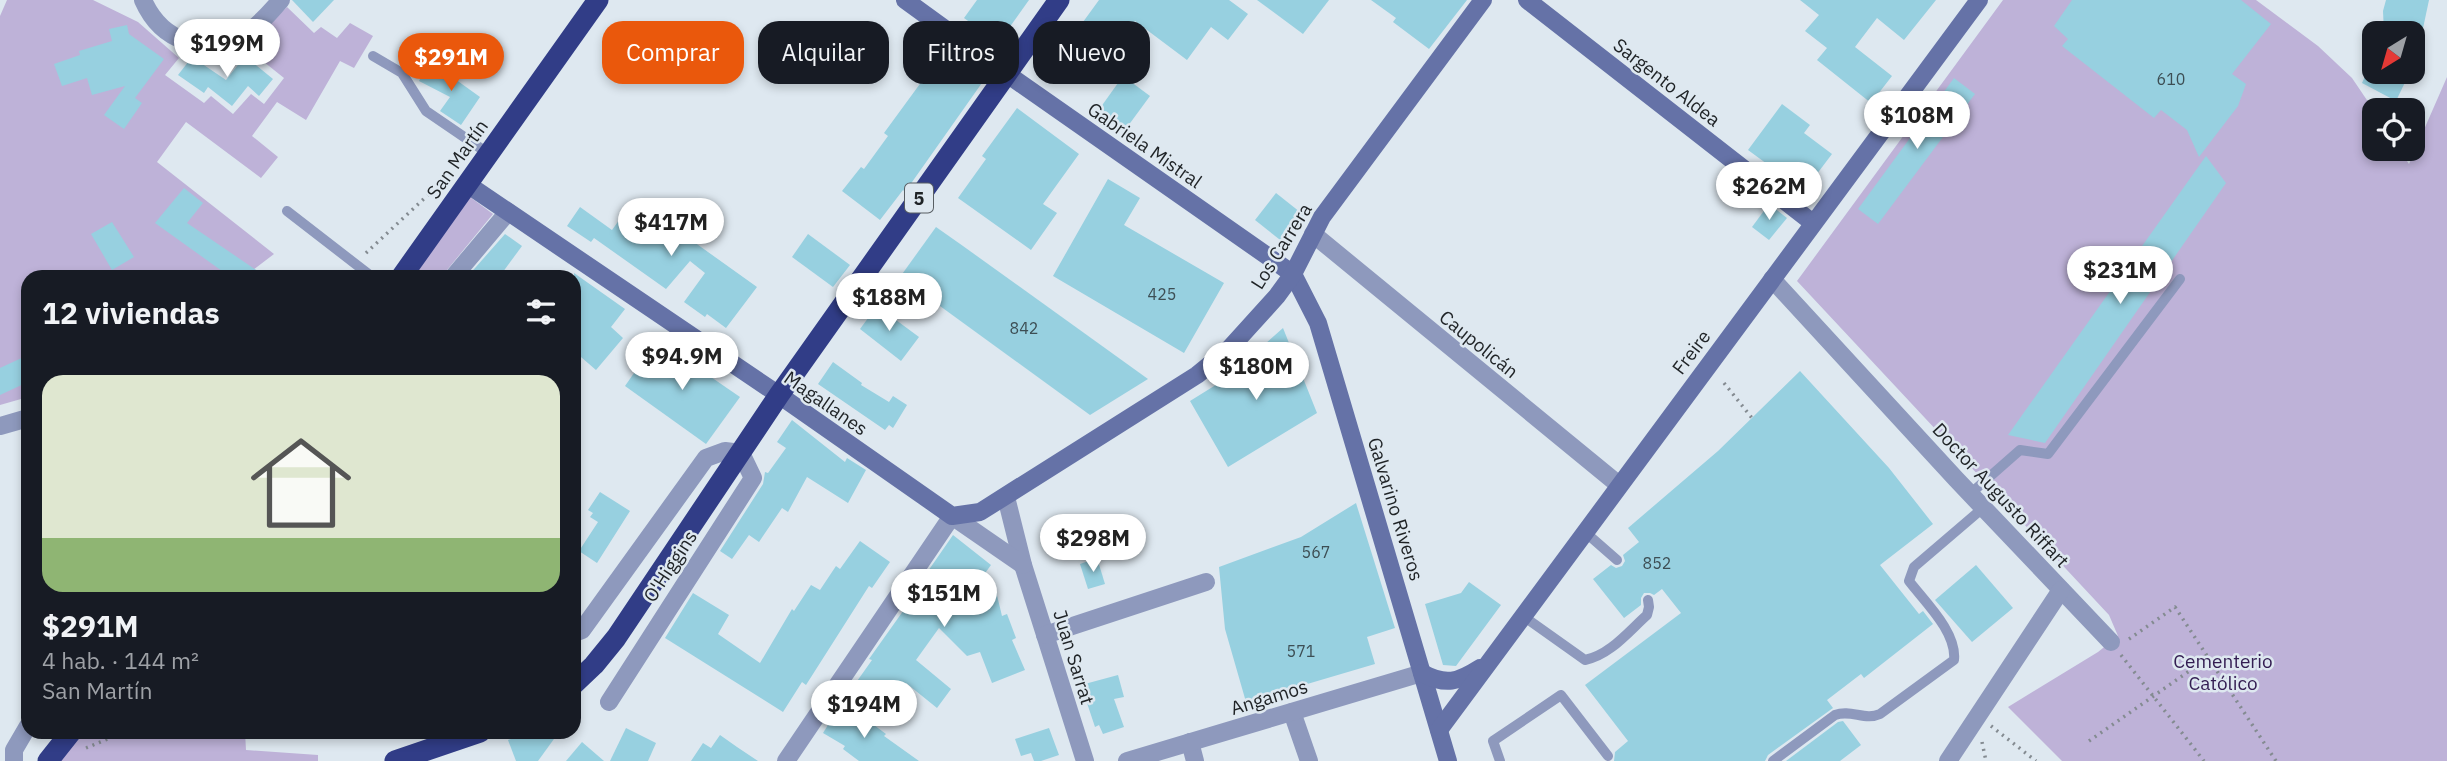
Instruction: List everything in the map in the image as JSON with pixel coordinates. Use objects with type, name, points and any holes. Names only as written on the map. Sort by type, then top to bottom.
[{"type":"highway","name":"San Martín","points":[[406,270],[458,182],[489,154],[598,0]]},
{"type":"highway","name":"O'Higgins","points":[[1019,57],[1059,0]]},
{"type":"highway","name":"O'Higgins","points":[[581,677],[606,652],[779,396],[1000,84]]},
{"type":"highway","points":[[48,761],[65,739]]},
{"type":"highway","points":[[394,761],[459,739]]},
{"type":"main road","name":"Gabriela Mistral","points":[[905,0],[934,21]]},
{"type":"main road","name":"Los Carrera","points":[[952,516],[980,512],[1006,497],[1197,375],[1229,349],[1277,296],[1293,274],[1322,217],[1483,0]]},
{"type":"main road","name":"Sargento Aldea","points":[[1527,0],[1813,223]]},
{"type":"main road","name":"Freire","points":[[1439,730],[1979,0]]},
{"type":"main road","name":"Gabriela Mistral","points":[[1019,82],[1293,274]]},
{"type":"main road","name":"Magallanes","points":[[458,182],[508,212],[952,516]]},
{"type":"main road","name":"Galvarino Riveros","points":[[1293,274],[1318,323],[1448,761]]},
{"type":"main road","points":[[1422,673],[1444,682],[1467,676],[1487,663]]},
{"type":"street","points":[[143,0],[154,18],[167,31],[197,45],[213,45],[245,34],[281,0]]},
{"type":"street","points":[[459,270],[508,212]]},
{"type":"street","name":"Caupolicán","points":[[1313,234],[1619,485]]},
{"type":"street","name":"Doctor Augusto Riffart","points":[[1772,279],[2061,590],[1948,761]]},
{"type":"street","points":[[0,426],[21,420]]},
{"type":"street","name":"O'Higgins","points":[[581,630],[706,458],[725,451],[741,453],[753,478],[609,702]]},
{"type":"street","name":"Juan Sarrat","points":[[1006,497],[1023,565],[1085,761]]},
{"type":"street","points":[[793,759],[952,516],[1023,565]]},
{"type":"street","points":[[1045,635],[1206,582]]},
{"type":"street","points":[[2061,590],[2114,645]]},
{"type":"street","name":"Angamos","points":[[1127,761],[1422,673]]},
{"type":"street","points":[[1292,712],[1309,761]]},
{"type":"street","points":[[14,761],[14,750],[21,738]]},
{"type":"street","points":[[1189,742],[1195,761]]},
{"type":"lane","points":[[373,56],[402,73],[426,111],[489,154]]},
{"type":"lane","points":[[287,211],[364,270]]},
{"type":"lane","points":[[1970,494],[2020,450],[2048,454],[2180,279]]},
{"type":"lane","points":[[1773,761],[1835,715],[1844,712],[1871,718],[1880,714],[1954,660],[1955,649],[1950,634],[1909,581],[1914,567],[1983,508]]},
{"type":"lane","points":[[1585,532],[1617,560]]},
{"type":"lane","points":[[1522,616],[1585,660],[1596,658],[1611,648],[1647,615],[1648,600]]},
{"type":"lane","points":[[1500,761],[1493,741],[1561,695],[1608,756]]},
{"type":"path","points":[[355,264],[429,194],[458,182]]},
{"type":"path","points":[[1724,383],[1752,418]]},
{"type":"path","points":[[2204,761],[2114,645],[2175,607],[2276,761]]},
{"type":"path","points":[[2089,741],[2208,658]]},
{"type":"path","points":[[1977,716],[2036,761]]},
{"type":"path","points":[[83,749],[107,739]]},
{"type":"green space","points":[[7,0],[93,0],[138,22],[179,58],[165,75],[204,103],[211,96],[233,114],[251,94],[264,104],[284,78],[244,46],[287,7],[314,33],[321,27],[337,38],[350,23],[373,36],[354,68],[340,61],[306,120],[277,102],[252,136],[278,157],[261,178],[186,122],[157,162],[274,254],[253,270],[21,270],[21,399],[0,405],[0,16]]},
{"type":"green space","name":"Cementerio Católico","points":[[2003,0],[2256,0],[2318,46],[2352,78],[2366,98],[2362,98],[2362,161],[2407,161],[2409,164],[2410,161],[2425,161],[2425,127],[2447,77],[2447,761],[2062,761],[2008,707],[2098,652],[2118,636],[2109,615],[1797,281]]},
{"type":"green space","points":[[470,197],[493,214],[447,270],[418,270]]},
{"type":"green space","points":[[77,739],[245,739],[246,750],[318,755],[318,761],[60,761]]},
{"type":"building","points":[[292,0],[334,0],[313,22]]},
{"type":"building","points":[[977,0],[1029,0],[1014,21],[968,21],[964,18]]},
{"type":"building","points":[[1099,0],[1229,0],[1248,14],[1228,40],[1211,27],[1187,60],[1150,32],[1150,21],[1084,21]]},
{"type":"building","points":[[1257,0],[1329,0],[1303,34]]},
{"type":"building","points":[[1371,0],[1467,0],[1429,49],[1393,22],[1396,18]]},
{"type":"building","points":[[1800,0],[1936,0],[1904,40],[1877,18],[1855,47],[1892,76],[1871,103],[1817,60],[1827,48],[1805,31],[1819,15]]},
{"type":"building","points":[[2072,0],[2241,0],[2271,24],[2232,74],[2246,84],[2238,106],[2199,157],[2187,130],[2161,110],[2154,118],[2062,46],[2068,39],[2054,26]]},
{"type":"building","points":[[2386,0],[2429,0],[2425,21],[2383,21]]},
{"type":"building","points":[[127,25],[129,34],[164,59],[135,98],[142,103],[124,129],[104,115],[125,86],[92,95],[87,78],[62,86],[54,64],[80,55],[79,51],[112,41],[109,29]]},
{"type":"building","points":[[245,56],[273,79],[259,96],[248,86],[232,106],[208,87],[204,93],[178,75],[192,57],[226,80]]},
{"type":"building","points":[[428,63],[480,97],[461,125],[440,111],[450,97],[419,81]]},
{"type":"building","points":[[1954,78],[1975,94],[1878,224],[1858,209]]},
{"type":"building","points":[[920,84],[981,84],[905,192],[903,190],[880,220],[842,191],[861,167],[864,169],[888,136],[884,133]]},
{"type":"building","points":[[1117,84],[1134,84],[1150,96],[1125,130],[1098,111]]},
{"type":"building","points":[[2364,84],[2404,84],[2397,98],[2390,98]]},
{"type":"building","points":[[1782,104],[1810,125],[1804,133],[1832,154],[1804,191],[1748,150]]},
{"type":"building","points":[[1017,108],[1079,154],[1043,204],[1057,213],[1031,250],[958,198],[986,159],[982,156]]},
{"type":"building","points":[[2206,156],[2226,183],[2045,443],[2008,435]]},
{"type":"building","points":[[1108,179],[1140,198],[1124,225],[1224,283],[1184,353],[1053,276]]},
{"type":"building","points":[[184,188],[203,203],[187,223],[256,270],[221,270],[155,223]]},
{"type":"building","points":[[1276,193],[1305,216],[1284,243],[1255,220]]},
{"type":"building","points":[[1769,204],[1787,218],[1769,240],[1752,227]]},
{"type":"building","points":[[630,205],[656,224],[660,219],[668,225],[682,207],[699,220],[687,237],[757,287],[726,328],[684,302],[705,273],[690,261],[666,289],[594,238],[591,242],[567,226],[580,207],[612,230]]},
{"type":"building","points":[[112,222],[134,257],[112,270],[91,234]]},
{"type":"building","points":[[936,227],[1148,379],[1090,415],[900,277]]},
{"type":"building","points":[[505,234],[522,246],[504,270],[473,270]]},
{"type":"building","points":[[808,234],[850,265],[833,287],[792,257]]},
{"type":"building","points":[[581,278],[625,309],[611,327],[623,338],[596,370],[581,357]]},
{"type":"building","points":[[877,306],[919,337],[901,361],[860,329]]},
{"type":"building","points":[[1283,328],[1317,413],[1228,467],[1190,401],[1227,378]]},
{"type":"building","points":[[657,340],[740,397],[706,444],[625,386]]},
{"type":"building","points":[[21,358],[21,385],[0,395],[0,368]]},
{"type":"building","points":[[833,362],[862,383],[861,385],[889,402],[893,396],[907,405],[893,428],[889,425],[885,430],[818,384]]},
{"type":"building","points":[[1800,371],[1889,468],[1933,524],[1880,565],[1919,614],[1923,611],[1933,624],[1864,678],[1861,674],[1827,700],[1833,708],[1768,755],[1765,761],[1614,761],[1615,752],[1628,741],[1585,685],[1681,613],[1662,589],[1654,595],[1644,593],[1641,605],[1624,618],[1593,579],[1611,565],[1616,568],[1622,566],[1625,561],[1623,555],[1639,542],[1628,528],[1718,451]]},
{"type":"building","points":[[792,420],[845,462],[847,458],[866,470],[848,503],[807,477],[788,512],[782,508],[759,542],[749,535],[732,559],[720,551],[763,484],[765,472],[768,473],[786,448],[777,442]]},
{"type":"building","points":[[600,492],[630,511],[597,563],[581,552],[581,548],[598,522],[590,517],[593,513],[588,510]]},
{"type":"building","points":[[1356,503],[1395,628],[1367,637],[1375,664],[1246,702],[1225,629],[1219,567],[1301,537]]},
{"type":"building","points":[[953,535],[991,565],[983,576],[994,583],[1002,616],[1007,614],[1016,638],[1012,640],[1025,670],[992,683],[980,652],[967,656],[939,628],[916,660],[951,689],[937,708],[906,683],[889,708],[855,684]]},
{"type":"building","points":[[860,541],[890,562],[872,588],[869,586],[806,685],[802,682],[783,712],[665,638],[693,593],[729,615],[718,634],[760,663],[792,609],[794,611],[811,585],[820,590],[836,566],[840,569]]},
{"type":"building","points":[[1097,558],[1105,584],[1088,589],[1080,564]]},
{"type":"building","points":[[1976,565],[2013,608],[1972,642],[1935,600]]},
{"type":"building","points":[[1469,582],[1501,605],[1456,666],[1443,665],[1425,604],[1461,593]]},
{"type":"building","points":[[1118,675],[1124,697],[1114,699],[1124,727],[1103,734],[1099,725],[1095,727],[1081,685]]},
{"type":"building","points":[[838,709],[862,724],[866,719],[886,734],[884,736],[919,761],[859,761],[843,749],[845,746],[823,733]]},
{"type":"building","points":[[1843,721],[1861,745],[1840,761],[1786,761],[1838,722]]},
{"type":"building","points":[[626,728],[656,743],[648,761],[610,761]]},
{"type":"building","points":[[1049,728],[1059,755],[1041,761],[1034,761],[1031,753],[1021,756],[1015,739]]},
{"type":"building","points":[[720,735],[758,761],[691,761],[703,743],[711,748]]},
{"type":"building","points":[[554,739],[538,761],[516,761],[508,740]]},
{"type":"building","points":[[582,742],[604,761],[566,761]]}]
